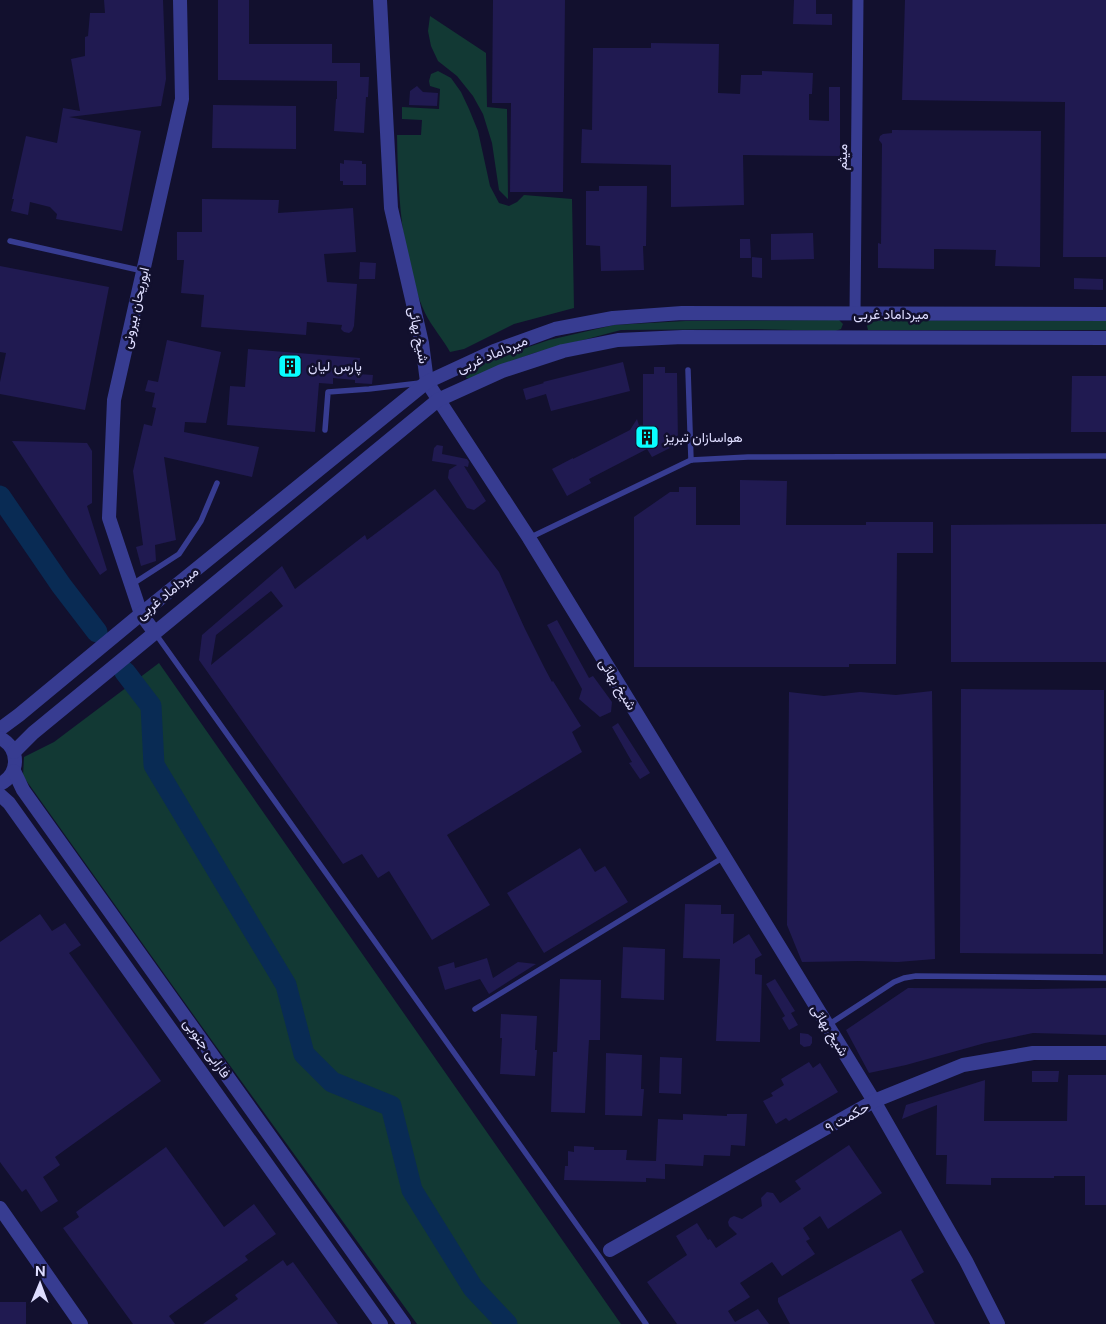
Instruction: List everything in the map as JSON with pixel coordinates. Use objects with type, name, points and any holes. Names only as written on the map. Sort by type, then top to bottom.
[{"type":"street","name":"ابوریحان بیرونی","points":[[155,632],[141,614],[109,518],[113,409],[182,100],[180,0]]},
{"type":"street","name":"شیخ بهائی","points":[[380,0],[390,208],[422,343],[427,382],[528,538],[828,1025],[966,1261],[998,1324]]},
{"type":"street","name":"میثم","points":[[855,314],[858,0]]},
{"type":"street","name":"میرداماد غربی","points":[[0,729],[427,382],[494,351],[555,329],[614,318],[682,313],[1106,314]]},
{"type":"street","name":"میرداماد غربی","points":[[14,752],[33,733],[438,400],[502,371],[563,351],[618,340],[682,337],[1106,338]]},
{"type":"street","points":[[0,738],[10,745],[14,752],[15,764],[14,771],[10,777],[0,784]]},
{"type":"street","name":"فارابی جنوبی","points":[[14,771],[23,790],[404,1324]]},
{"type":"street","name":"فارابی جنوبی","points":[[0,795],[15,812],[381,1324]]},
{"type":"street","name":"حکمت ۹","points":[[610,1250],[874,1102],[963,1065],[1033,1053],[1106,1053]]},
{"type":"street","points":[[0,1208],[80,1324]]},
{"type":"lane","points":[[10,241],[143,271]]},
{"type":"lane","points":[[688,370],[692,460]]},
{"type":"lane","points":[[325,430],[328,392],[427,382]]},
{"type":"lane","points":[[528,538],[692,460],[748,457],[1106,456]]},
{"type":"lane","points":[[131,585],[179,554],[200,521],[217,483]]},
{"type":"lane","points":[[155,632],[646,1324]]},
{"type":"lane","points":[[475,1008],[724,857]]},
{"type":"lane","points":[[828,1025],[894,982],[904,978],[916,976],[1106,978]]},
{"type":"green space","points":[[430,16],[486,53],[487,107],[507,109],[508,199],[499,190],[492,143],[483,114],[473,96],[457,76],[438,61],[431,46],[428,31]]},
{"type":"green space","points":[[438,71],[451,78],[461,92],[469,109],[478,131],[490,186],[499,203],[509,206],[517,202],[524,195],[572,199],[574,308],[514,324],[464,349],[450,352],[425,313],[417,293],[402,226],[398,180],[397,135],[421,135],[422,120],[402,119],[402,107],[439,109],[440,89],[430,86],[429,81],[431,74]]},
{"type":"green space","points":[[839,320],[843,324],[841,329],[835,331],[749,329],[621,330],[534,353],[471,379],[466,378],[467,372],[493,359],[549,340],[614,325],[685,321]]},
{"type":"green space","points":[[869,320],[1106,321],[1106,330],[868,330]]},
{"type":"green space","points":[[159,663],[621,1324],[417,1324],[23,776],[24,757],[54,742]]},
{"type":"building","points":[[104,0],[163,0],[166,79],[161,106],[69,117],[141,131],[122,231],[56,219],[57,214],[50,207],[30,202],[28,215],[11,211],[26,136],[57,143],[63,108],[80,111],[71,59],[85,56],[85,37],[88,36],[90,13],[105,13]]},
{"type":"building","points":[[218,0],[249,0],[249,44],[332,44],[332,63],[360,63],[360,77],[369,77],[364,133],[334,131],[337,81],[218,80]]},
{"type":"building","points":[[493,0],[565,0],[563,192],[510,192],[511,103],[492,103]]},
{"type":"building","points":[[794,0],[816,0],[816,14],[832,14],[832,25],[793,24]]},
{"type":"building","points":[[905,0],[1106,0],[1106,257],[1063,257],[1065,102],[902,100]]},
{"type":"building","points":[[651,43],[719,44],[718,93],[740,94],[741,75],[762,75],[762,71],[813,73],[812,94],[809,94],[809,120],[829,121],[829,87],[840,87],[840,156],[743,155],[744,205],[671,207],[671,165],[581,163],[582,129],[592,130],[593,48],[651,48]]},
{"type":"building","points":[[417,86],[423,92],[438,93],[437,106],[409,105],[410,91]]},
{"type":"building","points":[[213,105],[296,106],[296,149],[212,148]]},
{"type":"building","points":[[892,130],[1041,131],[1040,267],[995,266],[996,250],[934,249],[934,269],[878,268],[878,243],[881,244],[882,144],[879,140],[880,136],[892,133]]},
{"type":"building","points":[[344,160],[362,161],[362,164],[366,164],[366,185],[343,185],[343,181],[340,181],[340,163],[344,164]]},
{"type":"building","points":[[599,186],[647,186],[646,246],[643,246],[644,270],[601,271],[600,246],[586,245],[586,191],[599,191]]},
{"type":"building","points":[[202,199],[279,200],[278,213],[353,208],[356,252],[324,254],[327,282],[357,284],[352,331],[349,333],[344,332],[341,329],[342,325],[307,322],[306,335],[201,327],[204,295],[181,293],[184,260],[177,260],[177,232],[202,232]]},
{"type":"building","points":[[813,233],[814,259],[771,260],[771,234]]},
{"type":"building","points":[[740,239],[750,239],[751,258],[740,258]]},
{"type":"building","points":[[752,257],[762,258],[762,278],[752,277]]},
{"type":"building","points":[[360,262],[376,263],[375,279],[359,279]]},
{"type":"building","points":[[0,266],[109,287],[85,410],[0,394],[0,382],[6,353],[0,352]]},
{"type":"building","points":[[1074,278],[1103,279],[1103,290],[1074,289]]},
{"type":"building","points":[[167,340],[221,352],[206,423],[185,422],[184,432],[259,447],[252,477],[164,457],[176,540],[155,545],[156,561],[141,566],[136,547],[143,545],[133,471],[144,424],[152,426],[156,408],[152,407],[155,393],[145,391],[148,380],[158,382]]},
{"type":"building","points":[[248,349],[360,358],[358,374],[373,375],[372,384],[355,383],[355,380],[333,378],[333,384],[319,383],[315,432],[227,425],[230,386],[245,387]]},
{"type":"building","points":[[623,362],[630,391],[551,411],[546,394],[526,400],[523,389],[543,382]]},
{"type":"building","name":"هواسازان تبریز","points":[[654,367],[665,367],[665,373],[677,373],[678,444],[652,457],[647,449],[589,479],[591,483],[567,496],[552,469],[630,430],[637,419],[641,432],[643,431],[643,374],[654,374]]},
{"type":"building","points":[[1072,376],[1106,376],[1106,432],[1071,432]]},
{"type":"building","points":[[12,441],[87,443],[92,451],[92,503],[87,506],[107,570],[100,575]]},
{"type":"building","points":[[437,445],[443,446],[442,454],[467,459],[469,462],[468,467],[464,466],[486,501],[474,510],[467,508],[448,478],[449,470],[457,465],[432,461],[434,448]]},
{"type":"building","points":[[740,480],[787,481],[786,525],[866,525],[866,522],[933,522],[933,553],[897,553],[896,664],[849,664],[849,667],[634,667],[634,517],[670,492],[679,492],[679,487],[696,487],[696,525],[740,525]]},
{"type":"building","points":[[435,489],[499,572],[544,667],[581,726],[572,732],[582,752],[447,835],[490,905],[432,940],[389,871],[378,878],[362,854],[343,864],[199,660],[202,635],[282,566],[295,589],[365,535],[367,540]],"holes":[[[271,591],[283,606],[211,665],[216,635]]]},
{"type":"building","points":[[1106,524],[1106,662],[951,662],[951,525]]},
{"type":"building","points":[[557,620],[589,678],[593,676],[612,702],[611,712],[600,717],[579,699],[582,689],[547,625]]},
{"type":"building","points":[[961,689],[1104,690],[1103,954],[960,953]]},
{"type":"building","points":[[932,691],[935,959],[898,962],[802,962],[787,925],[789,692],[824,696],[860,692],[896,695]]},
{"type":"building","points":[[618,723],[650,773],[640,779],[629,763],[632,762],[612,727]]},
{"type":"building","points":[[580,848],[595,872],[605,866],[628,902],[544,953],[507,893]]},
{"type":"building","points":[[685,904],[721,905],[721,914],[734,914],[733,944],[749,934],[762,955],[755,959],[755,974],[762,975],[760,1042],[716,1041],[720,959],[683,958]]},
{"type":"building","points":[[40,914],[52,931],[65,923],[81,945],[69,953],[161,1081],[55,1157],[60,1165],[43,1177],[58,1201],[41,1212],[26,1189],[22,1192],[0,1162],[0,942]]},
{"type":"building","points":[[623,947],[665,949],[664,1000],[621,998]]},
{"type":"building","points":[[487,958],[493,978],[518,962],[536,964],[489,994],[480,979],[445,990],[438,967],[454,962],[455,968]]},
{"type":"building","points":[[560,979],[601,980],[600,1040],[589,1040],[585,1113],[551,1112],[553,1052],[557,1052]]},
{"type":"building","points":[[775,979],[795,1011],[791,1013],[798,1025],[789,1030],[782,1018],[785,1016],[766,984]]},
{"type":"building","points":[[908,988],[1106,988],[1106,1035],[1033,1033],[985,1043],[906,1065],[869,1073],[846,1030]]},
{"type":"building","points":[[501,1014],[537,1016],[535,1076],[500,1074]]},
{"type":"building","points":[[800,1033],[808,1034],[812,1037],[810,1046],[804,1047],[800,1044]]},
{"type":"building","points":[[606,1053],[642,1055],[641,1089],[644,1089],[642,1116],[605,1115]]},
{"type":"building","points":[[660,1057],[682,1058],[681,1094],[659,1093]]},
{"type":"building","points":[[809,1062],[813,1068],[820,1063],[838,1092],[789,1121],[786,1118],[776,1124],[763,1101],[773,1096],[771,1093],[784,1085],[781,1079]]},
{"type":"building","points":[[1032,1071],[1059,1071],[1058,1082],[1032,1082]]},
{"type":"building","points":[[1068,1075],[1106,1075],[1106,1205],[1085,1205],[1085,1176],[991,1178],[991,1185],[946,1184],[947,1155],[936,1155],[937,1105],[902,1119],[906,1105],[985,1080],[984,1121],[1067,1121]]},
{"type":"building","points":[[683,1114],[727,1116],[727,1114],[747,1114],[745,1146],[731,1145],[730,1156],[704,1155],[703,1166],[665,1164],[665,1179],[646,1178],[646,1182],[564,1180],[565,1166],[568,1166],[568,1151],[574,1152],[574,1146],[594,1147],[594,1150],[627,1150],[626,1160],[656,1161],[658,1119],[683,1120]]},
{"type":"building","points":[[849,1145],[882,1193],[828,1229],[820,1216],[803,1228],[810,1239],[806,1241],[815,1254],[782,1276],[772,1262],[740,1283],[750,1297],[728,1311],[735,1322],[758,1309],[769,1324],[677,1324],[647,1282],[687,1255],[676,1236],[697,1223],[708,1240],[710,1239],[716,1248],[737,1234],[729,1226],[730,1218],[734,1216],[742,1219],[762,1206],[761,1198],[767,1192],[773,1193],[780,1203],[801,1189],[795,1181]]},
{"type":"building","points":[[166,1147],[224,1227],[254,1204],[276,1234],[245,1256],[248,1260],[169,1316],[175,1324],[133,1324],[63,1228],[79,1217],[76,1212]]},
{"type":"building","points":[[901,1230],[924,1272],[911,1280],[935,1324],[790,1324],[778,1302],[778,1298]]},
{"type":"building","points":[[283,1260],[287,1266],[293,1262],[338,1324],[203,1324],[238,1299],[235,1295]]},
{"type":"building","points":[[0,1302],[26,1302],[26,1324],[0,1324]]},
{"type":"waterway","points":[[0,496],[61,585],[97,632]]},
{"type":"waterway","points":[[125,672],[151,706],[154,765],[286,985],[304,1054],[332,1082],[391,1106],[412,1190],[473,1288],[507,1324]]},
{"type":"place","name":"پارس لیان","points":[[290,366]]},
{"type":"place","name":"هواسازان تبریز","points":[[647,437]]}]
